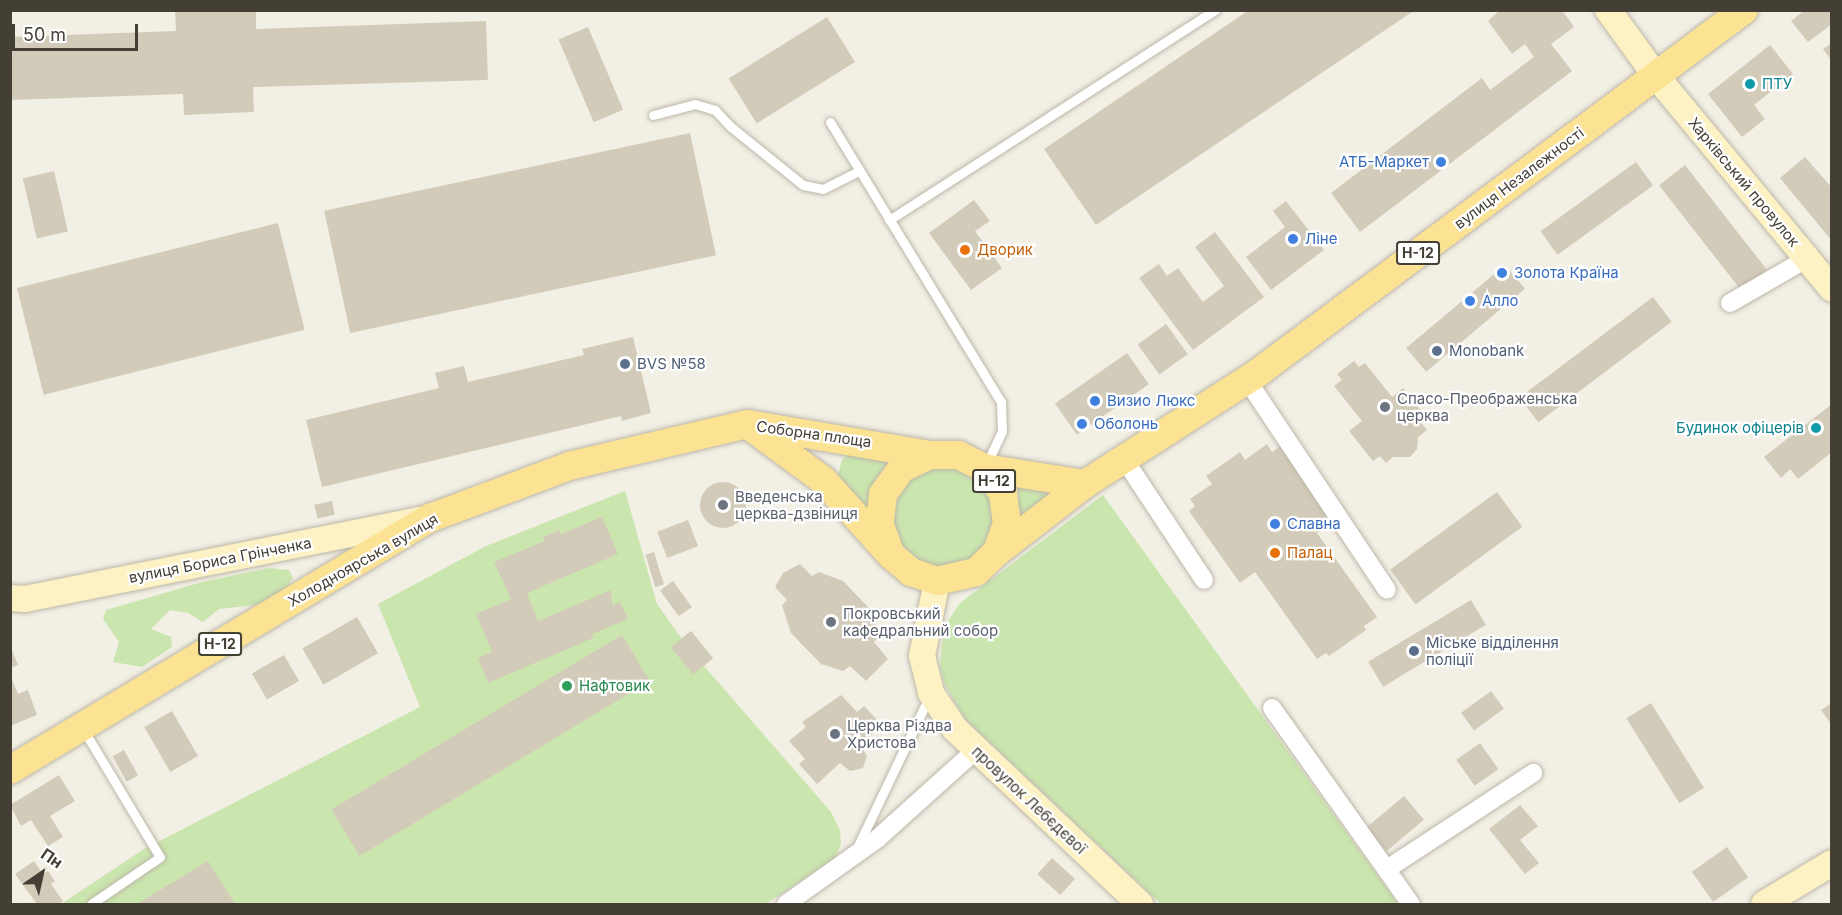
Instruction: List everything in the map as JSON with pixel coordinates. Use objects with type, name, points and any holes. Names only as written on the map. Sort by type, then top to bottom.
[{"type":"main road","name":"вулиця Незалежності","points":[[1085,483],[1247,380],[1744,10]]},
{"type":"main road","name":"Соборна площа","points":[[748,424],[930,454],[959,455],[984,468],[1085,483]]},
{"type":"main road","name":"Соборна площа","points":[[748,424],[824,480],[891,555],[911,572],[937,581],[976,572],[997,552],[1085,483]]},
{"type":"main road","name":"Холодноярська вулиця","points":[[10,771],[430,518],[569,466],[748,424]]},
{"type":"main road","name":"Соборна площа","points":[[891,555],[880,525],[884,494],[902,468],[930,454]]},
{"type":"main road","name":"Соборна площа","points":[[984,468],[1002,493],[1007,523],[997,552]]},
{"type":"street","name":"Харківський провулок","points":[[1608,10],[1656,76],[1832,290]]},
{"type":"street","points":[[1730,303],[1808,258]]},
{"type":"street","points":[[1247,380],[1387,590]]},
{"type":"street","points":[[1124,459],[1203,580]]},
{"type":"street","name":"вулиця Бориса Грінченка","points":[[10,598],[25,599],[430,518]]},
{"type":"street","name":"провулок Лебєдєвої","points":[[937,581],[922,656],[931,693],[955,729],[1140,904]]},
{"type":"street","points":[[1272,708],[1411,904]]},
{"type":"street","points":[[786,904],[853,856],[976,750]]},
{"type":"street","points":[[1387,869],[1533,773]]},
{"type":"street","points":[[1764,904],[1832,863]]},
{"type":"lane","points":[[889,220],[1215,10]]},
{"type":"lane","points":[[653,115],[695,104],[716,110],[731,127],[803,185],[823,189],[859,171]]},
{"type":"lane","points":[[830,122],[1001,402],[1002,431],[984,468]]},
{"type":"lane","points":[[853,856],[931,693]]},
{"type":"lane","points":[[82,727],[160,857],[91,904]]},
{"type":"green space","points":[[850,453],[898,456],[867,510],[838,475],[842,460]]},
{"type":"green space","points":[[944,467],[972,475],[986,489],[994,517],[986,545],[972,559],[944,567],[916,559],[902,545],[894,517],[902,489],[916,475]]},
{"type":"green space","points":[[1014,481],[1060,495],[1016,527],[1019,495]]},
{"type":"green space","name":"Нафтовик","points":[[625,491],[657,604],[682,639],[691,631],[713,658],[704,666],[831,812],[840,830],[841,844],[835,858],[766,904],[61,904],[144,849],[420,707],[378,604],[486,546]]},
{"type":"green space","points":[[1103,495],[1398,904],[1161,904],[966,720],[945,685],[940,667],[942,641],[948,621],[960,603]]},
{"type":"green space","points":[[269,568],[289,570],[293,578],[283,593],[255,605],[219,609],[203,622],[188,613],[170,610],[151,629],[171,637],[172,647],[142,667],[113,662],[119,642],[103,619],[106,610],[202,582]]},
{"type":"building","points":[[175,10],[256,10],[256,29],[486,21],[488,80],[253,87],[254,112],[184,115],[183,94],[10,100],[10,37],[176,31]]},
{"type":"building","points":[[1249,10],[1415,10],[1096,225],[1044,149]]},
{"type":"building","points":[[1500,10],[1562,10],[1574,27],[1551,44],[1572,71],[1360,232],[1331,193],[1482,78],[1490,90],[1534,57],[1525,44],[1512,54],[1488,21]]},
{"type":"building","points":[[1805,10],[1832,10],[1832,24],[1808,42],[1791,21]]},
{"type":"building","points":[[827,17],[855,62],[757,123],[729,78]]},
{"type":"building","points":[[588,27],[623,110],[594,122],[559,40]]},
{"type":"building","points":[[1832,43],[1832,61],[1823,49]]},
{"type":"building","name":"ПТУ","points":[[1770,45],[1793,74],[1754,105],[1765,119],[1742,137],[1708,94]]},
{"type":"building","points":[[690,133],[716,255],[350,333],[324,211]]},
{"type":"building","points":[[1805,157],[1832,188],[1832,241],[1780,178]]},
{"type":"building","points":[[1636,162],[1653,185],[1558,255],[1541,231]]},
{"type":"building","points":[[1685,165],[1767,270],[1741,290],[1659,185]]},
{"type":"building","points":[[54,171],[68,231],[37,239],[23,178]]},
{"type":"building","name":"Дворик","points":[[974,200],[990,221],[975,231],[1002,268],[971,290],[929,233]]},
{"type":"building","name":"Ліне","points":[[1286,201],[1324,250],[1271,290],[1246,257],[1285,227],[1273,211]]},
{"type":"building","points":[[278,223],[305,330],[44,395],[17,288]]},
{"type":"building","points":[[1215,232],[1264,297],[1193,350],[1139,278],[1159,264],[1167,276],[1178,268],[1203,302],[1224,286],[1195,247]]},
{"type":"building","points":[[1505,265],[1525,289],[1426,372],[1406,348]]},
{"type":"building","points":[[1653,297],[1672,322],[1538,422],[1520,398]]},
{"type":"building","points":[[1166,324],[1188,354],[1159,375],[1138,345]]},
{"type":"building","points":[[633,337],[651,413],[622,421],[621,416],[322,487],[306,420],[439,388],[435,373],[464,366],[468,382],[584,355],[582,349]]},
{"type":"building","points":[[1127,353],[1149,384],[1077,435],[1055,403]]},
{"type":"building","name":"Спасо-Преображенська церква","points":[[1354,361],[1359,367],[1365,363],[1392,397],[1403,388],[1427,418],[1421,423],[1427,430],[1418,437],[1417,449],[1410,457],[1393,457],[1386,463],[1380,456],[1373,461],[1349,431],[1362,421],[1334,386],[1342,380],[1337,374]]},
{"type":"building","name":"Будинок офіцерів","points":[[1832,404],[1832,452],[1798,479],[1790,469],[1781,478],[1764,457]]},
{"type":"building","name":"Палац","points":[[1267,444],[1272,452],[1280,446],[1334,521],[1317,533],[1377,617],[1364,626],[1366,630],[1329,656],[1326,653],[1317,659],[1255,572],[1240,583],[1189,511],[1195,506],[1190,499],[1212,484],[1206,476],[1240,452],[1245,460]]},
{"type":"building","name":"Введенська церква-дзвіниця","points":[[728,482],[740,488],[745,496],[745,514],[740,522],[732,527],[718,528],[706,522],[701,514],[700,500],[706,488],[714,483]]},
{"type":"building","points":[[1497,492],[1522,527],[1415,604],[1390,570]]},
{"type":"building","points":[[332,501],[335,515],[317,518],[314,505]]},
{"type":"building","name":"Нафтовик","points":[[602,517],[618,554],[527,593],[538,621],[611,590],[612,605],[620,602],[628,619],[592,634],[593,638],[488,683],[478,658],[492,652],[476,614],[511,599],[494,562],[545,541],[543,537],[559,530],[561,534]]},
{"type":"building","points":[[688,520],[698,546],[667,558],[657,532]]},
{"type":"building","points":[[654,552],[664,585],[655,587],[645,555]]},
{"type":"building","name":"Покровський кафедральний собор","points":[[800,564],[812,576],[819,572],[843,581],[873,612],[879,636],[874,642],[888,659],[866,681],[850,666],[843,671],[821,664],[791,633],[782,605],[787,600],[775,587],[783,573]]},
{"type":"building","points":[[673,581],[692,607],[679,616],[660,590]]},
{"type":"building","points":[[1471,600],[1486,625],[1383,687],[1368,662]]},
{"type":"building","points":[[357,617],[378,653],[323,685],[302,648]]},
{"type":"building","points":[[691,631],[713,658],[693,675],[671,647]]},
{"type":"building","points":[[622,635],[650,681],[359,856],[331,810]]},
{"type":"building","points":[[10,646],[18,665],[10,668]]},
{"type":"building","points":[[284,655],[299,681],[267,699],[252,674]]},
{"type":"building","points":[[10,675],[18,694],[28,690],[37,715],[10,726]]},
{"type":"building","points":[[1491,691],[1504,709],[1474,731],[1461,713]]},
{"type":"building","name":"Церква Різдва Христова","points":[[841,695],[857,712],[864,706],[882,725],[860,745],[867,756],[863,768],[850,771],[840,763],[817,784],[799,764],[805,759],[789,741],[806,727],[802,722]]},
{"type":"building","points":[[1651,703],[1704,788],[1679,803],[1626,718]]},
{"type":"building","points":[[1832,703],[1832,725],[1821,710]]},
{"type":"building","points":[[172,711],[198,756],[170,772],[144,727]]},
{"type":"building","points":[[1480,743],[1498,769],[1475,786],[1456,760]]},
{"type":"building","points":[[124,750],[138,775],[127,782],[113,756]]},
{"type":"building","points":[[59,775],[75,801],[50,816],[63,837],[48,846],[31,820],[21,826],[10,805]]},
{"type":"building","points":[[1404,796],[1424,820],[1386,851],[1366,827]]},
{"type":"building","points":[[1520,805],[1538,826],[1520,840],[1539,863],[1525,874],[1489,829]]},
{"type":"building","points":[[1727,847],[1748,877],[1713,902],[1692,872]]},
{"type":"building","points":[[1052,858],[1075,879],[1060,895],[1037,874]]},
{"type":"building","points":[[34,861],[43,874],[48,871],[55,881],[51,884],[63,901],[59,904],[37,904],[15,874]]},
{"type":"building","points":[[208,861],[235,904],[137,904]]},
{"type":"place","name":"ПТУ","points":[[1750,84]]},
{"type":"place","name":"АТБ-Маркет","points":[[1441,162]]},
{"type":"place","name":"Ліне","points":[[1293,239]]},
{"type":"place","name":"Дворик","points":[[965,250]]},
{"type":"place","name":"Золота Країна","points":[[1502,273]]},
{"type":"place","name":"Алло","points":[[1470,301]]},
{"type":"place","name":"Monobank","points":[[1437,351]]},
{"type":"place","name":"BVS №58","points":[[625,364]]},
{"type":"place","name":"Визио Люкс","points":[[1095,401]]},
{"type":"place","name":"Спасо-Преображенська церква","points":[[1385,407]]},
{"type":"place","name":"Оболонь","points":[[1082,424]]},
{"type":"place","name":"Будинок офіцерів","points":[[1816,428]]},
{"type":"place","name":"Введенська церква-дзвіниця","points":[[723,505]]},
{"type":"place","name":"Славна","points":[[1275,524]]},
{"type":"place","name":"Палац","points":[[1275,553]]},
{"type":"place","name":"Покровський кафедральний собор","points":[[831,622]]},
{"type":"place","name":"Міське відділення поліції","points":[[1414,651]]},
{"type":"place","name":"Нафтовик","points":[[567,686]]},
{"type":"place","name":"Церква Різдва Христова","points":[[835,734]]}]
